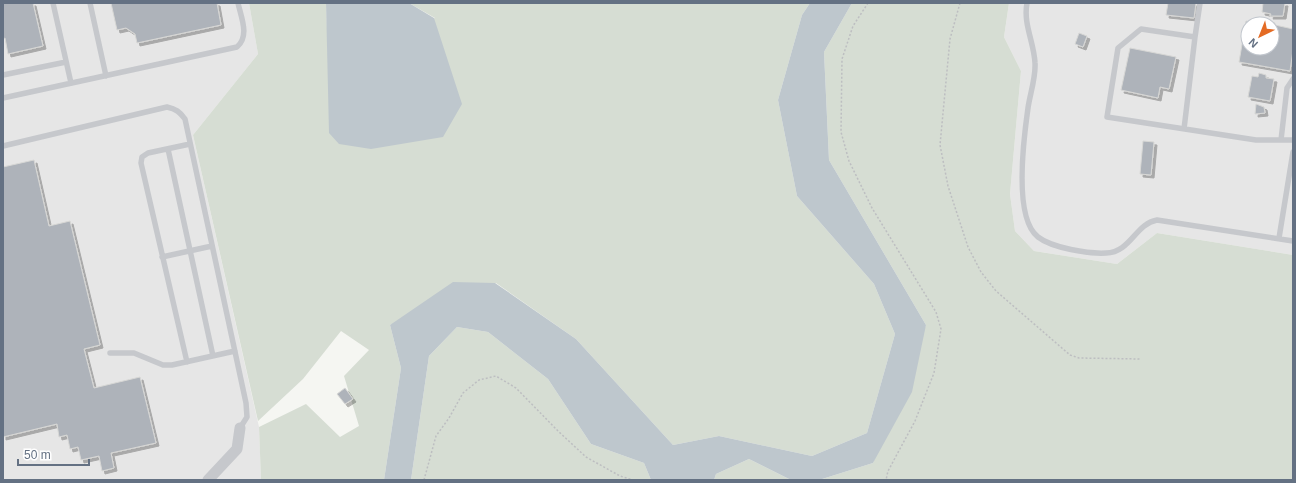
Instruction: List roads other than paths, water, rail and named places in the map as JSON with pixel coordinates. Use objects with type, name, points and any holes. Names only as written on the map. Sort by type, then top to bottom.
[{"type":"street","points":[[208,480],[237,449],[240,428]]},
{"type":"lane","points":[[53,3],[71,84]]},
{"type":"lane","points":[[90,3],[106,76]]},
{"type":"lane","points":[[3,98],[237,47],[242,42],[244,33],[238,3]]},
{"type":"lane","points":[[1027,3],[1025,12],[1035,63],[1022,143],[1023,194],[1029,223],[1032,231],[1038,238],[1058,246],[1104,253],[1113,252],[1127,246],[1145,224],[1157,220],[1293,241]]},
{"type":"lane","points":[[1184,128],[1200,3]]},
{"type":"lane","points":[[1195,37],[1141,29],[1118,48],[1107,117],[1256,140],[1293,140]]},
{"type":"lane","points":[[3,75],[66,62]]},
{"type":"lane","points":[[1280,140],[1287,88],[1293,79]]},
{"type":"lane","points":[[3,146],[167,107],[174,108],[181,113],[185,119],[246,403],[247,417],[240,428]]},
{"type":"lane","points":[[187,362],[141,163],[144,154],[190,144]]},
{"type":"lane","points":[[168,149],[213,356]]},
{"type":"lane","points":[[1279,238],[1293,152]]},
{"type":"lane","points":[[162,257],[212,246]]},
{"type":"lane","points":[[110,353],[134,353],[163,365],[187,362],[235,351]]}]
